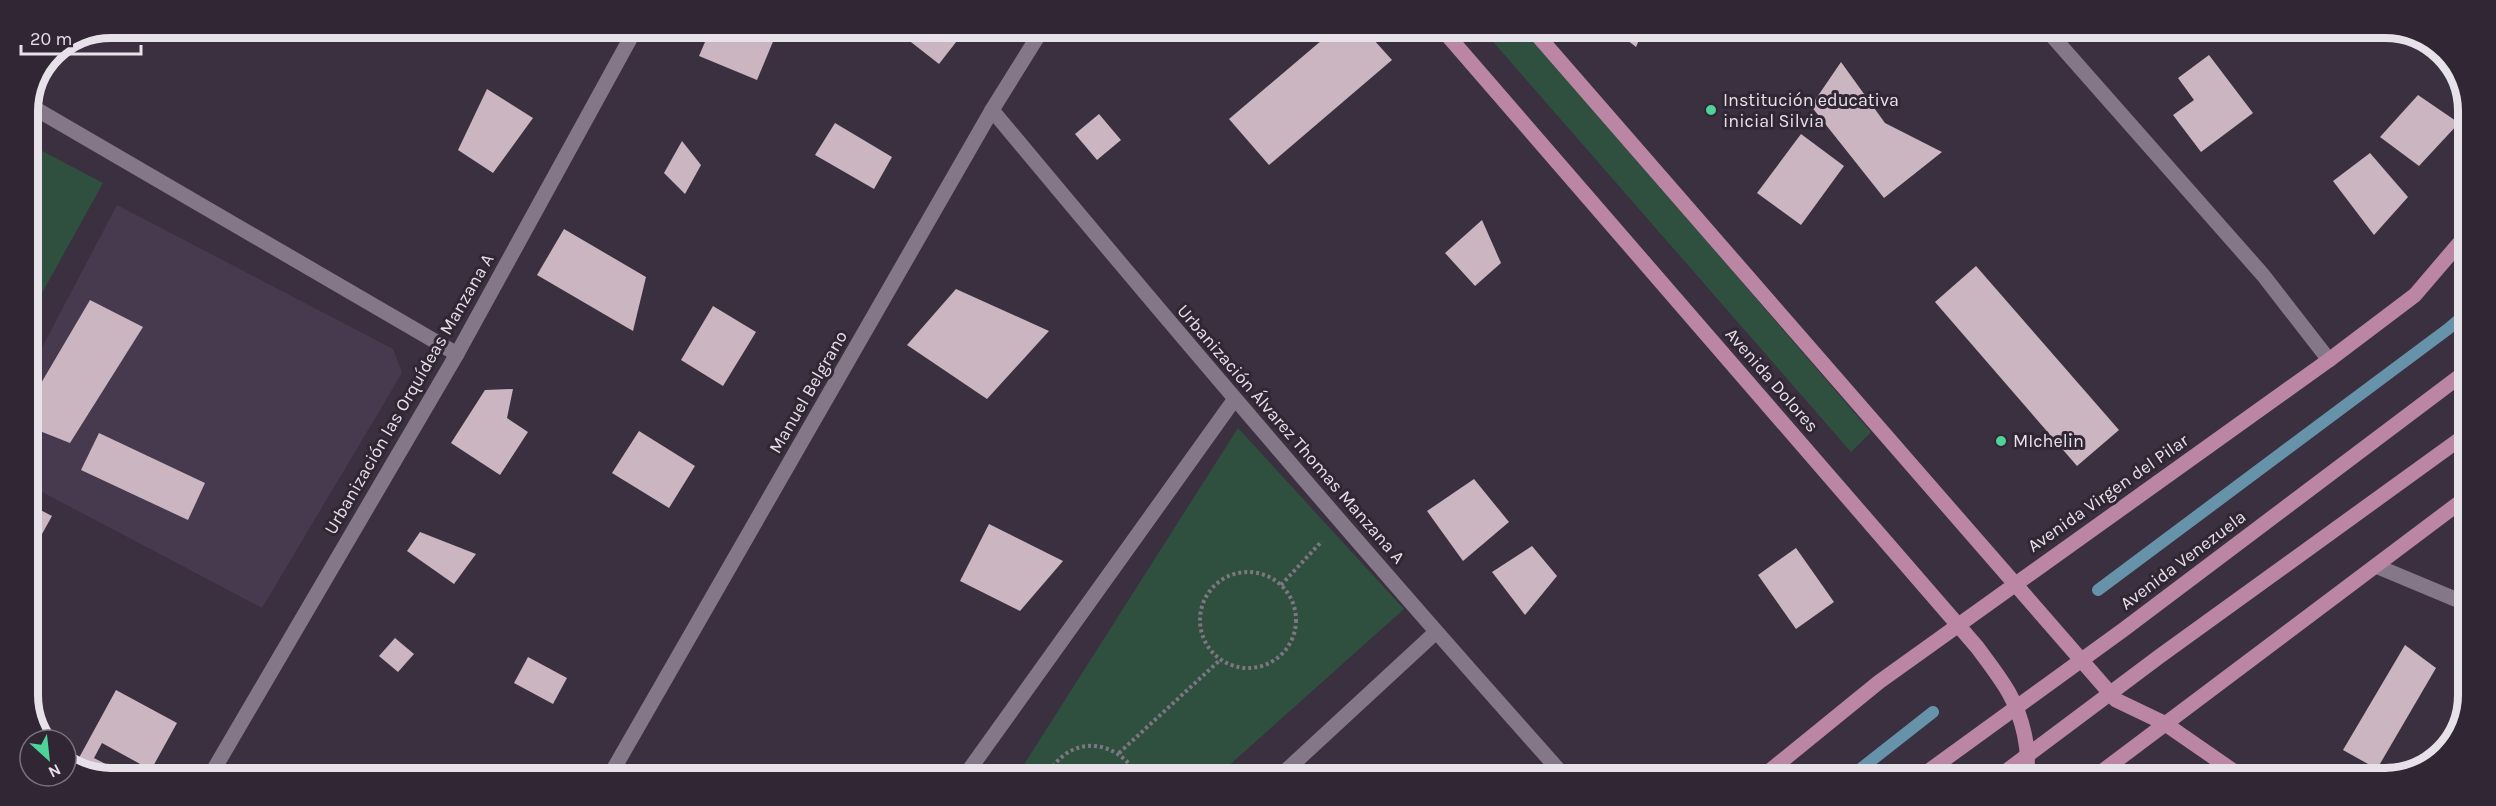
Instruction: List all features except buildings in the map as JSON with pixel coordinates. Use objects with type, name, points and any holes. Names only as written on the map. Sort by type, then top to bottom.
[{"type":"main road","name":"Avenida Dolores","points":[[1450,38],[1977,647],[2010,694],[2020,720],[2026,768]]},
{"type":"main road","points":[[1540,38],[2116,700],[2164,723],[2229,768]]},
{"type":"main road","name":"Avenida Virgen del Pilar","points":[[1773,768],[1879,682],[2329,360],[2415,295],[2458,245]]},
{"type":"main road","name":"Avenida Venezuela","points":[[1933,768],[2122,630],[2458,378]]},
{"type":"main road","points":[[2010,768],[2160,656],[2458,441]]},
{"type":"main road","points":[[2106,768],[2458,504]]},
{"type":"street","name":"Urbanización las Orquídeas Manzana A","points":[[215,768],[457,354],[631,38]]},
{"type":"street","name":"Manuel Belgrano","points":[[614,768],[992,110],[1037,38]]},
{"type":"street","points":[[2056,38],[2263,275],[2329,360]]},
{"type":"street","points":[[38,110],[457,354]]},
{"type":"street","name":"Urbanización Álvarez Thomas Manzana A","points":[[992,110],[1234,400],[1557,768]]},
{"type":"street","points":[[970,768],[1234,400]]},
{"type":"street","points":[[2376,566],[2458,600]]},
{"type":"street","points":[[1289,768],[1436,632]]},
{"type":"path","points":[[1281,585],[1341,521]]},
{"type":"path","points":[[1253,572],[1268,576],[1281,585],[1291,597],[1296,613],[1295,629],[1290,644],[1280,656],[1266,665],[1251,668],[1235,666],[1220,660],[1208,649],[1201,635],[1199,620],[1202,604],[1210,590],[1222,579],[1237,573],[1253,572]]},
{"type":"path","points":[[1119,753],[1220,660]]},
{"type":"path","points":[[1052,768],[1062,756],[1075,748],[1090,745],[1105,747],[1119,753],[1133,768]]},
{"type":"shaded area","points":[[117,205],[393,349],[402,373],[262,608],[38,490],[38,355]]},
{"type":"green space","points":[[1490,38],[1532,38],[1871,432],[1851,452]]},
{"type":"green space","points":[[38,149],[103,183],[38,300]]},
{"type":"green space","points":[[1238,428],[1404,609],[1226,768],[1022,768]]},
{"type":"waterway","points":[[2098,590],[2458,320]]},
{"type":"waterway","points":[[1862,768],[1933,712]]},
{"type":"place","name":"Institución educativa inicial Silvia","points":[[1711,110]]},
{"type":"place","name":"MIchelin","points":[[2001,441]]}]
